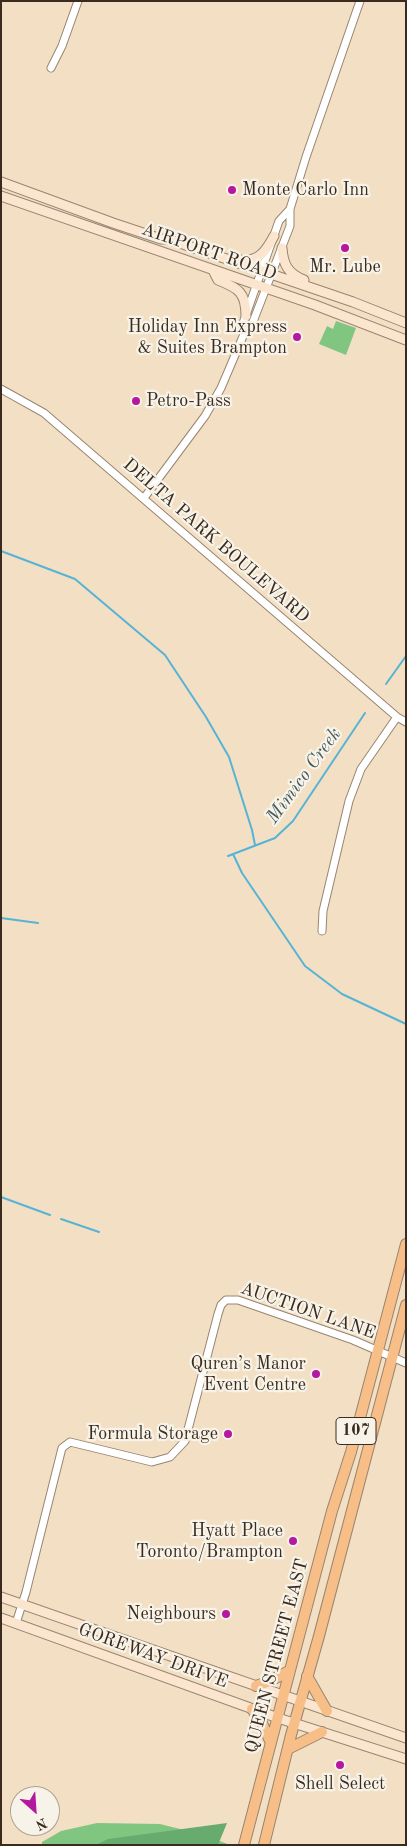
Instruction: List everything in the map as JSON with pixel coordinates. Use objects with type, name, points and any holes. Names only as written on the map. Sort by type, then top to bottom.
[{"type":"main road","name":"AIRPORT ROAD","points":[[1,182],[113,223],[161,238],[168,238],[318,290],[406,323]]},
{"type":"main road","name":"AIRPORT ROAD","points":[[1,196],[315,305],[406,340]]},
{"type":"main road","points":[[226,258],[242,261],[254,259],[266,251],[274,236]]},
{"type":"main road","points":[[282,248],[287,269],[292,274],[311,282],[318,290]]},
{"type":"main road","points":[[213,270],[218,280],[231,285],[241,293],[246,305],[246,316]]},
{"type":"main road","name":"QUEEN STREET EAST","points":[[244,1845],[332,1511],[351,1452],[406,1244]]},
{"type":"main road","name":"QUEEN STREET EAST","points":[[264,1845],[294,1724],[406,1305]]},
{"type":"main road","name":"GOREWAY DRIVE","points":[[1,1597],[406,1738]]},
{"type":"main road","name":"GOREWAY DRIVE","points":[[1,1618],[294,1724],[406,1759]]},
{"type":"main road","points":[[256,1686],[289,1671]]},
{"type":"main road","points":[[308,1676],[327,1711]]},
{"type":"main road","points":[[252,1709],[262,1723],[271,1743]]},
{"type":"main road","points":[[288,1749],[322,1732]]},
{"type":"street","points":[[51,68],[62,46],[78,1]]},
{"type":"street","points":[[244,334],[242,326],[246,316],[261,286],[272,274],[290,226],[290,209],[306,157],[360,1]]},
{"type":"street","points":[[144,498],[205,416],[220,388],[244,334],[250,327],[261,286],[262,271],[279,222],[290,209]]},
{"type":"street","name":"DELTA PARK BOULEVARD","points":[[1,389],[44,413],[397,717],[406,722]]},
{"type":"street","points":[[322,931],[323,911],[349,801],[361,769],[397,717]]},
{"type":"street","name":"AUCTION LANE","points":[[16,1623],[62,1448],[70,1442],[152,1462],[170,1457],[185,1441],[218,1314],[223,1302],[230,1299],[238,1300],[353,1340],[406,1363]]},
{"type":"green space","points":[[336,321],[356,328],[346,355],[319,344],[327,326],[333,329]]},
{"type":"green space","points":[[97,1823],[160,1824],[204,1835],[230,1845],[42,1845],[42,1842],[52,1836],[60,1836],[61,1831]]},
{"type":"green space","points":[[227,1823],[218,1845],[96,1845],[108,1839]]},
{"type":"waterway","points":[[1,551],[75,579],[165,655],[206,717],[229,757],[255,845]]},
{"type":"waterway","name":"Mimico Creek","points":[[386,684],[406,656]]},
{"type":"waterway","name":"Mimico Creek","points":[[228,856],[275,838],[293,821],[365,713]]},
{"type":"waterway","points":[[233,854],[242,873],[305,966],[342,994],[406,1024]]},
{"type":"waterway","name":"Mimico Creek","points":[[1,918],[38,923]]},
{"type":"waterway","points":[[1,1197],[50,1215]]},
{"type":"waterway","points":[[61,1219],[99,1232]]},
{"type":"place","name":"Monte Carlo Inn","points":[[232,190]]},
{"type":"place","name":"Mr. Lube","points":[[345,248]]},
{"type":"place","name":"Holiday Inn Express & Suites Brampton","points":[[297,337]]},
{"type":"place","name":"Petro-Pass","points":[[136,401]]},
{"type":"place","name":"Quren’s Manor Event Centre","points":[[316,1374]]},
{"type":"place","name":"Formula Storage","points":[[228,1434]]},
{"type":"place","name":"Hyatt Place Toronto/Brampton","points":[[293,1541]]},
{"type":"place","name":"Neighbours","points":[[226,1614]]},
{"type":"place","name":"Shell Select","points":[[340,1765]]}]
